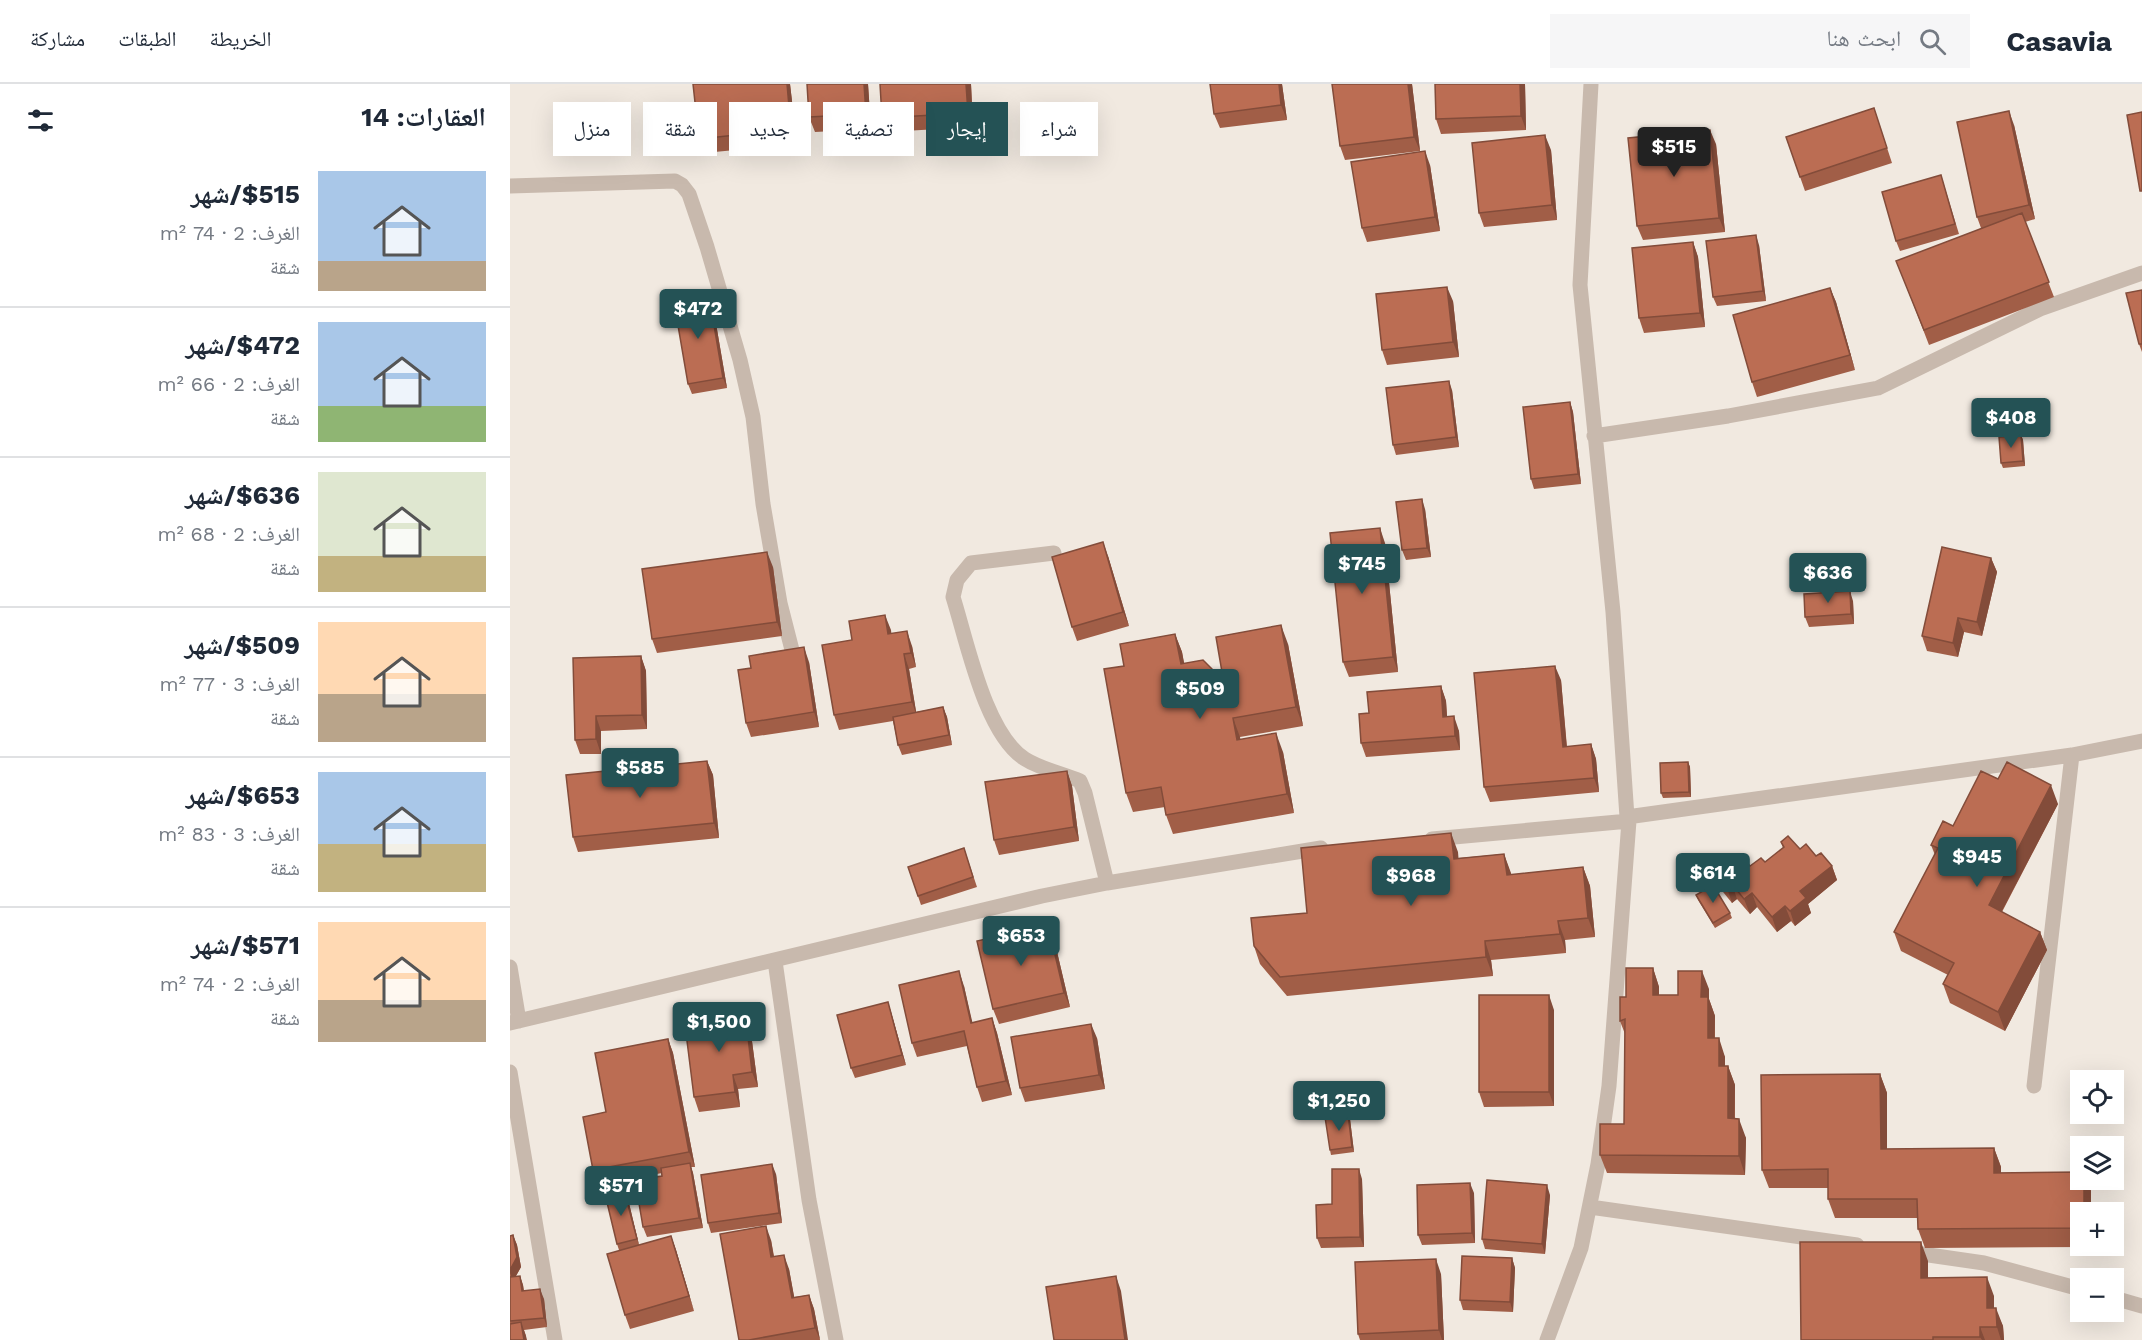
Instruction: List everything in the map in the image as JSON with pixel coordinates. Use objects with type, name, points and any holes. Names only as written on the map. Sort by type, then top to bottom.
[{"type":"street","points":[[1547,1340],[1581,1248],[1590,1207],[1609,1086],[1628,819],[1613,612],[1580,285],[1591,84]]},
{"type":"street","points":[[510,186],[663,180],[675,181],[682,185],[689,194],[740,360],[753,417],[763,504],[780,603],[792,650]]},
{"type":"street","points":[[1594,436],[1728,416],[1878,388],[2040,309],[2142,273]]},
{"type":"street","points":[[1054,553],[971,563],[957,580],[953,597],[986,705],[1001,734],[1024,758],[1080,781],[1107,883]]},
{"type":"street","points":[[1414,840],[1628,819],[2072,755],[2142,741]]},
{"type":"street","points":[[2034,1086],[2072,755]]},
{"type":"street","points":[[510,967],[514,1022],[1042,896],[1107,883],[1330,848]]},
{"type":"street","points":[[775,961],[808,1200],[836,1340]]},
{"type":"street","points":[[510,1072],[555,1340]]},
{"type":"street","points":[[1590,1207],[1868,1246]]},
{"type":"street","points":[[1891,1250],[1984,1263],[2070,1286]]},
{"type":"street","points":[[2124,1301],[2142,1306]]},
{"type":"building","points":[[693,84],[787,84],[789,102],[729,102],[729,136],[717,137],[717,102],[695,102]]},
{"type":"building","points":[[807,84],[864,84],[865,102],[823,102],[823,116],[811,117],[811,102],[808,102]]},
{"type":"building","points":[[880,84],[966,84],[967,102],[926,102],[926,115],[914,116],[914,102],[881,102]]},
{"type":"building","points":[[1210,84],[1279,84],[1281,105],[1214,114]]},
{"type":"building","points":[[1332,84],[1408,84],[1414,137],[1340,146]]},
{"type":"building","points":[[1435,84],[1520,84],[1521,116],[1436,119]]},
{"type":"building","points":[[1874,108],[1887,148],[1800,177],[1786,137]]},
{"type":"building","points":[[2009,111],[2029,205],[1977,217],[1957,122]]},
{"type":"building","points":[[2142,112],[2142,191],[2140,191],[2127,115]]},
{"type":"building","points":[[1710,130],[1719,218],[1637,226],[1628,138]]},
{"type":"building","points":[[1545,135],[1552,205],[1479,213],[1472,143]]},
{"type":"building","points":[[1425,151],[1435,217],[1362,228],[1351,162]]},
{"type":"building","points":[[1941,175],[1955,224],[1896,241],[1882,192]]},
{"type":"building","points":[[2022,213],[2049,282],[1924,330],[1896,261]]},
{"type":"building","points":[[1756,235],[1763,291],[1713,297],[1706,241]]},
{"type":"building","points":[[1693,242],[1700,313],[1639,318],[1632,248]]},
{"type":"building","points":[[1447,287],[1453,342],[1382,350],[1376,294]]},
{"type":"building","points":[[1830,288],[1850,355],[1752,382],[1733,315]]},
{"type":"building","points":[[2142,290],[2142,344],[2139,344],[2126,293]]},
{"type":"building","points":[[709,296],[723,378],[688,384],[674,302]]},
{"type":"building","points":[[1449,381],[1456,437],[1393,445],[1386,388]]},
{"type":"building","points":[[1570,402],[1578,474],[1531,479],[1523,407]]},
{"type":"building","points":[[2021,435],[2023,461],[2001,463],[1999,437]]},
{"type":"building","points":[[1422,499],[1427,548],[1402,550],[1396,502]]},
{"type":"building","points":[[1380,528],[1393,657],[1343,662],[1330,533]]},
{"type":"building","points":[[1103,542],[1123,612],[1072,627],[1052,557]]},
{"type":"building","points":[[1942,547],[1991,558],[1977,622],[1958,618],[1953,643],[1922,636]]},
{"type":"building","points":[[767,552],[777,622],[652,639],[642,569]]},
{"type":"building","points":[[1850,591],[1851,614],[1805,617],[1804,594]]},
{"type":"building","points":[[885,615],[888,634],[907,631],[911,653],[904,654],[912,702],[834,715],[822,645],[852,640],[849,621]]},
{"type":"building","points":[[1281,625],[1296,707],[1233,718],[1237,740],[1276,733],[1287,794],[1166,815],[1161,787],[1126,793],[1104,669],[1124,666],[1120,644],[1175,634],[1181,664],[1203,660],[1216,673],[1222,672],[1216,637]]},
{"type":"building","points":[[804,647],[814,712],[746,723],[738,670],[751,668],[749,656]]},
{"type":"building","points":[[641,656],[642,715],[596,716],[596,739],[575,740],[573,658]]},
{"type":"building","points":[[1555,666],[1563,747],[1591,744],[1594,778],[1484,787],[1474,673]]},
{"type":"building","points":[[1441,686],[1443,717],[1454,716],[1455,736],[1361,743],[1359,714],[1369,713],[1367,692]]},
{"type":"building","points":[[943,707],[949,735],[898,745],[893,717]]},
{"type":"building","points":[[707,761],[714,823],[573,837],[566,775]]},
{"type":"building","points":[[1688,762],[1689,792],[1661,793],[1660,763]]},
{"type":"building","points":[[2007,762],[2051,785],[1989,905],[2040,932],[1998,1012],[1943,984],[1954,963],[1894,932],[1938,848],[1931,845],[1943,821],[1953,826],[1981,771],[1998,779]]},
{"type":"building","points":[[1067,771],[1074,827],[994,840],[985,782]]},
{"type":"building","points":[[1451,833],[1454,859],[1504,854],[1507,875],[1583,867],[1588,918],[1558,921],[1560,934],[1485,941],[1486,957],[1280,977],[1254,946],[1251,918],[1307,913],[1301,848]]},
{"type":"building","points":[[1788,836],[1800,849],[1806,844],[1816,856],[1821,853],[1832,866],[1800,891],[1806,898],[1790,911],[1785,906],[1772,917],[1752,893],[1744,899],[1732,884],[1727,888],[1714,872],[1729,860],[1734,866],[1743,858],[1750,866],[1761,858],[1765,862],[1784,847],[1781,842]]},
{"type":"building","points":[[964,848],[973,877],[918,896],[908,867]]},
{"type":"building","points":[[1713,885],[1730,913],[1713,923],[1696,895]]},
{"type":"building","points":[[1048,925],[1064,993],[993,1009],[977,941]]},
{"type":"building","points":[[1626,968],[1653,968],[1653,995],[1678,995],[1678,971],[1702,971],[1701,997],[1708,997],[1708,1038],[1719,1038],[1719,1066],[1728,1066],[1728,1118],[1739,1119],[1739,1156],[1600,1155],[1600,1124],[1624,1124],[1625,1019],[1620,1021],[1620,997],[1626,997]]},
{"type":"building","points":[[959,971],[971,1023],[992,1018],[1006,1081],[977,1087],[964,1031],[912,1043],[899,985]]},
{"type":"building","points":[[1479,995],[1549,995],[1549,1092],[1479,1092]]},
{"type":"building","points":[[888,1002],[902,1055],[851,1068],[837,1015]]},
{"type":"building","points":[[745,1011],[752,1072],[733,1075],[735,1092],[694,1097],[686,1033],[703,1031],[701,1016]]},
{"type":"building","points":[[1091,1024],[1099,1075],[1020,1088],[1011,1037]]},
{"type":"building","points":[[668,1039],[689,1152],[593,1170],[583,1117],[606,1112],[595,1053]]},
{"type":"building","points":[[1880,1074],[1881,1149],[1994,1148],[1994,1173],[2070,1172],[2070,1190],[2084,1190],[2084,1202],[2070,1202],[2070,1228],[1918,1229],[1917,1199],[1828,1199],[1828,1169],[1762,1170],[1761,1075]]},
{"type":"building","points":[[1348,1114],[1352,1147],[1330,1150],[1325,1117]]},
{"type":"building","points":[[690,1163],[699,1218],[643,1227],[635,1180],[662,1176],[661,1168]]},
{"type":"building","points":[[772,1164],[779,1213],[708,1223],[701,1175]]},
{"type":"building","points":[[1332,1169],[1359,1169],[1360,1237],[1317,1238],[1316,1205],[1332,1204]]},
{"type":"building","points":[[1487,1180],[1547,1185],[1542,1244],[1482,1239]]},
{"type":"building","points":[[1470,1183],[1472,1233],[1418,1235],[1417,1185]]},
{"type":"building","points":[[624,1190],[637,1239],[617,1244],[605,1194]]},
{"type":"building","points":[[766,1226],[771,1257],[784,1255],[792,1298],[809,1295],[815,1328],[739,1340],[720,1234]]},
{"type":"building","points":[[513,1235],[517,1257],[510,1270],[510,1236]]},
{"type":"building","points":[[671,1236],[689,1296],[625,1315],[607,1254]]},
{"type":"building","points":[[1800,1242],[1921,1242],[1921,1278],[1987,1277],[1987,1308],[1996,1308],[1997,1327],[1980,1327],[1980,1337],[1933,1337],[1933,1340],[1801,1340]]},
{"type":"building","points":[[1462,1256],[1512,1258],[1510,1302],[1460,1300]]},
{"type":"building","points":[[1436,1259],[1439,1330],[1358,1334],[1355,1262]]},
{"type":"building","points":[[520,1276],[522,1291],[540,1289],[544,1318],[510,1321],[510,1277]]},
{"type":"building","points":[[1116,1276],[1125,1340],[1054,1340],[1046,1287]]},
{"type":"building","points":[[521,1322],[524,1340],[510,1340],[510,1324]]}]
